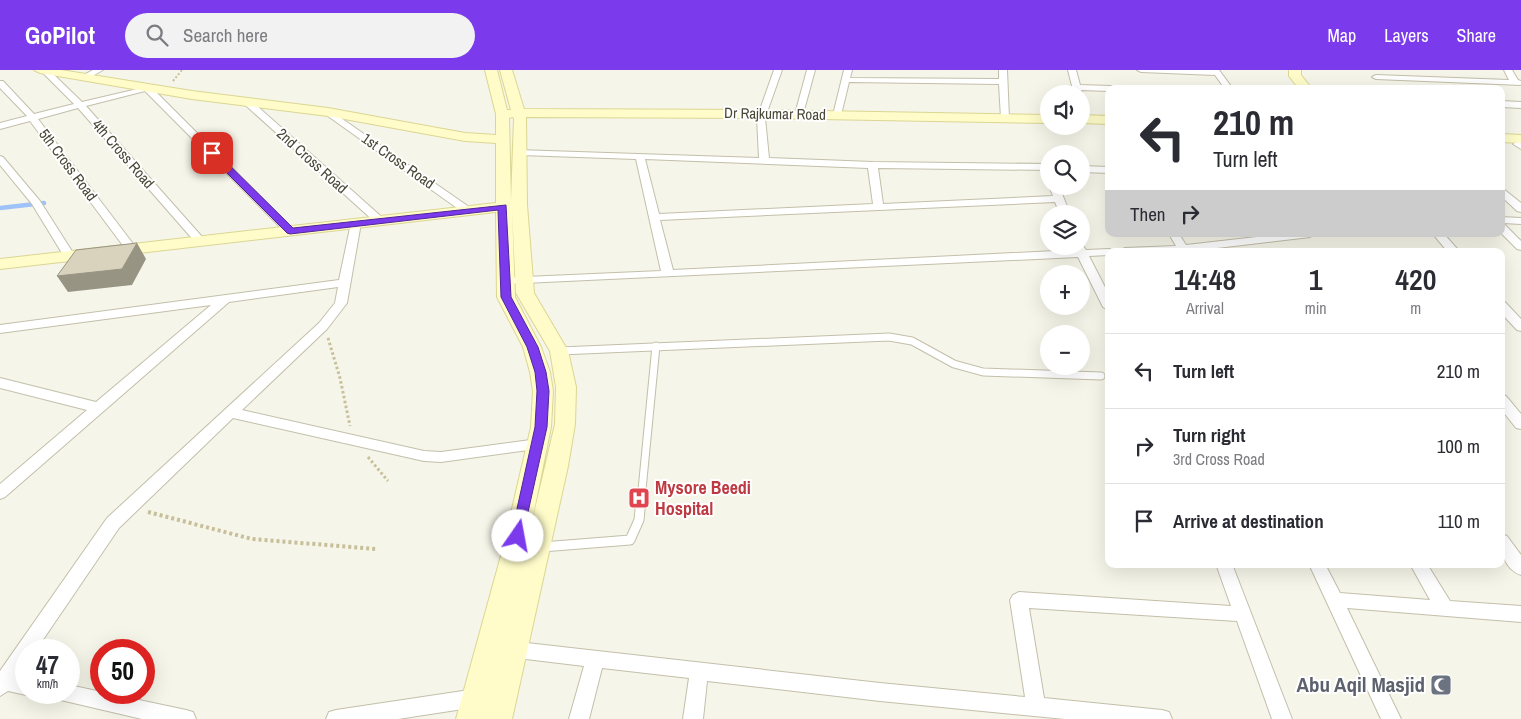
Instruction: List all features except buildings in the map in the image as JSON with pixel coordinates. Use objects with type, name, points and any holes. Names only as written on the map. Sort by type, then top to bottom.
[{"type":"main road","name":"Dr Rajkumar Road","points":[[42,70],[147,88],[328,112],[465,137],[509,121],[548,118],[762,116],[1040,124]]},
{"type":"main road","points":[[470,719],[514,552],[538,444],[543,391],[540,372],[532,347],[506,297],[505,282],[511,206],[520,152],[492,70]]},
{"type":"main road","points":[[498,719],[516,650],[565,424],[566,387],[559,351],[526,293],[526,280],[511,206],[506,70]]},
{"type":"main road","points":[[1295,70],[1295,76],[1303,85]]},
{"type":"main road","name":"Dr Rajkumar Road","points":[[762,116],[799,114],[1040,119]]},
{"type":"main road","points":[[1090,119],[1105,120]]},
{"type":"main road","points":[[1090,124],[1105,124]]},
{"type":"main road","points":[[1505,139],[1520,143]]},
{"type":"main road","points":[[1505,143],[1520,143]]},
{"type":"main road","points":[[0,264],[511,206]]},
{"type":"street","name":"4th Cross Road","points":[[42,70],[80,105],[200,241]]},
{"type":"street","points":[[84,77],[99,70]]},
{"type":"street","points":[[764,162],[762,116],[778,70]]},
{"type":"street","points":[[799,114],[811,70]]},
{"type":"street","points":[[837,115],[848,70]]},
{"type":"street","points":[[950,70],[950,82]]},
{"type":"street","points":[[1003,70],[1005,118]]},
{"type":"street","points":[[1072,70],[1076,85]]},
{"type":"street","points":[[1141,70],[1217,72],[1226,85]]},
{"type":"street","points":[[1508,70],[1518,83]]},
{"type":"street","points":[[1376,73],[1518,83]]},
{"type":"street","points":[[1376,73],[1385,85]]},
{"type":"street","points":[[846,80],[1004,82]]},
{"type":"street","name":"5th Cross Road","points":[[0,83],[32,117],[131,249]]},
{"type":"street","points":[[0,126],[147,88],[290,231]]},
{"type":"street","points":[[1090,90],[1105,89]]},
{"type":"street","name":"2nd Cross Road","points":[[245,100],[380,221]]},
{"type":"street","points":[[1505,104],[1521,105]]},
{"type":"street","name":"1st Cross Road","points":[[328,112],[468,211]]},
{"type":"street","points":[[520,152],[764,162],[1040,169]]},
{"type":"street","points":[[640,157],[668,274]]},
{"type":"street","points":[[0,159],[37,205],[69,256]]},
{"type":"street","points":[[873,165],[878,206]]},
{"type":"street","points":[[1090,169],[1105,170]]},
{"type":"street","points":[[1505,194],[1521,209]]},
{"type":"street","points":[[1057,195],[1061,205]]},
{"type":"street","points":[[655,217],[1059,199]]},
{"type":"street","points":[[1505,220],[1521,221]]},
{"type":"street","points":[[15,684],[1,682],[113,524],[323,326],[341,303],[356,223]]},
{"type":"street","points":[[1505,230],[1521,246]]},
{"type":"street","points":[[1176,237],[1182,248]]},
{"type":"street","points":[[1195,248],[1264,237]]},
{"type":"street","points":[[1441,237],[1451,248]]},
{"type":"street","points":[[1090,250],[1105,252]]},
{"type":"street","points":[[505,282],[1040,251]]},
{"type":"street","points":[[1082,255],[1105,297]]},
{"type":"street","points":[[0,329],[345,283]]},
{"type":"street","points":[[0,492],[225,299]]},
{"type":"street","points":[[1505,309],[1521,327]]},
{"type":"street","points":[[0,383],[99,408]]},
{"type":"street","points":[[1505,404],[1521,424]]},
{"type":"street","points":[[231,413],[424,456],[441,457],[538,444]]},
{"type":"street","points":[[1505,546],[1521,568]]},
{"type":"street","points":[[1226,568],[1282,719]]},
{"type":"street","points":[[1319,568],[1390,719]]},
{"type":"street","points":[[1420,568],[1445,608]]},
{"type":"street","points":[[1036,707],[1018,600],[1243,614]]},
{"type":"street","points":[[1334,600],[1521,614]]},
{"type":"street","points":[[488,649],[595,658],[880,692],[1162,719]]},
{"type":"street","points":[[579,719],[595,658]]},
{"type":"street","points":[[693,719],[699,670]]},
{"type":"street","points":[[80,696],[186,719]]},
{"type":"street","points":[[336,719],[476,698]]},
{"type":"lane","points":[[559,351],[889,337],[912,341],[954,364],[983,372],[1101,376]]},
{"type":"lane","points":[[538,547],[630,540],[639,520],[656,346]]},
{"type":"path","points":[[323,326],[340,378],[354,440],[388,481]]},
{"type":"path","points":[[131,507],[252,539],[376,549]]},
{"type":"waterway","points":[[0,208],[44,203]]},
{"type":"place","name":"Mysore Beedi Hospital","points":[[639,498]]},
{"type":"place","name":"Abu Aqil Masjid","points":[[1441,685]]},
{"type":"route","points":[[212,153],[290,231],[502,207],[504,218],[503,252],[506,297],[512,312],[532,347],[540,372],[543,391],[541,427],[518,536]]}]
